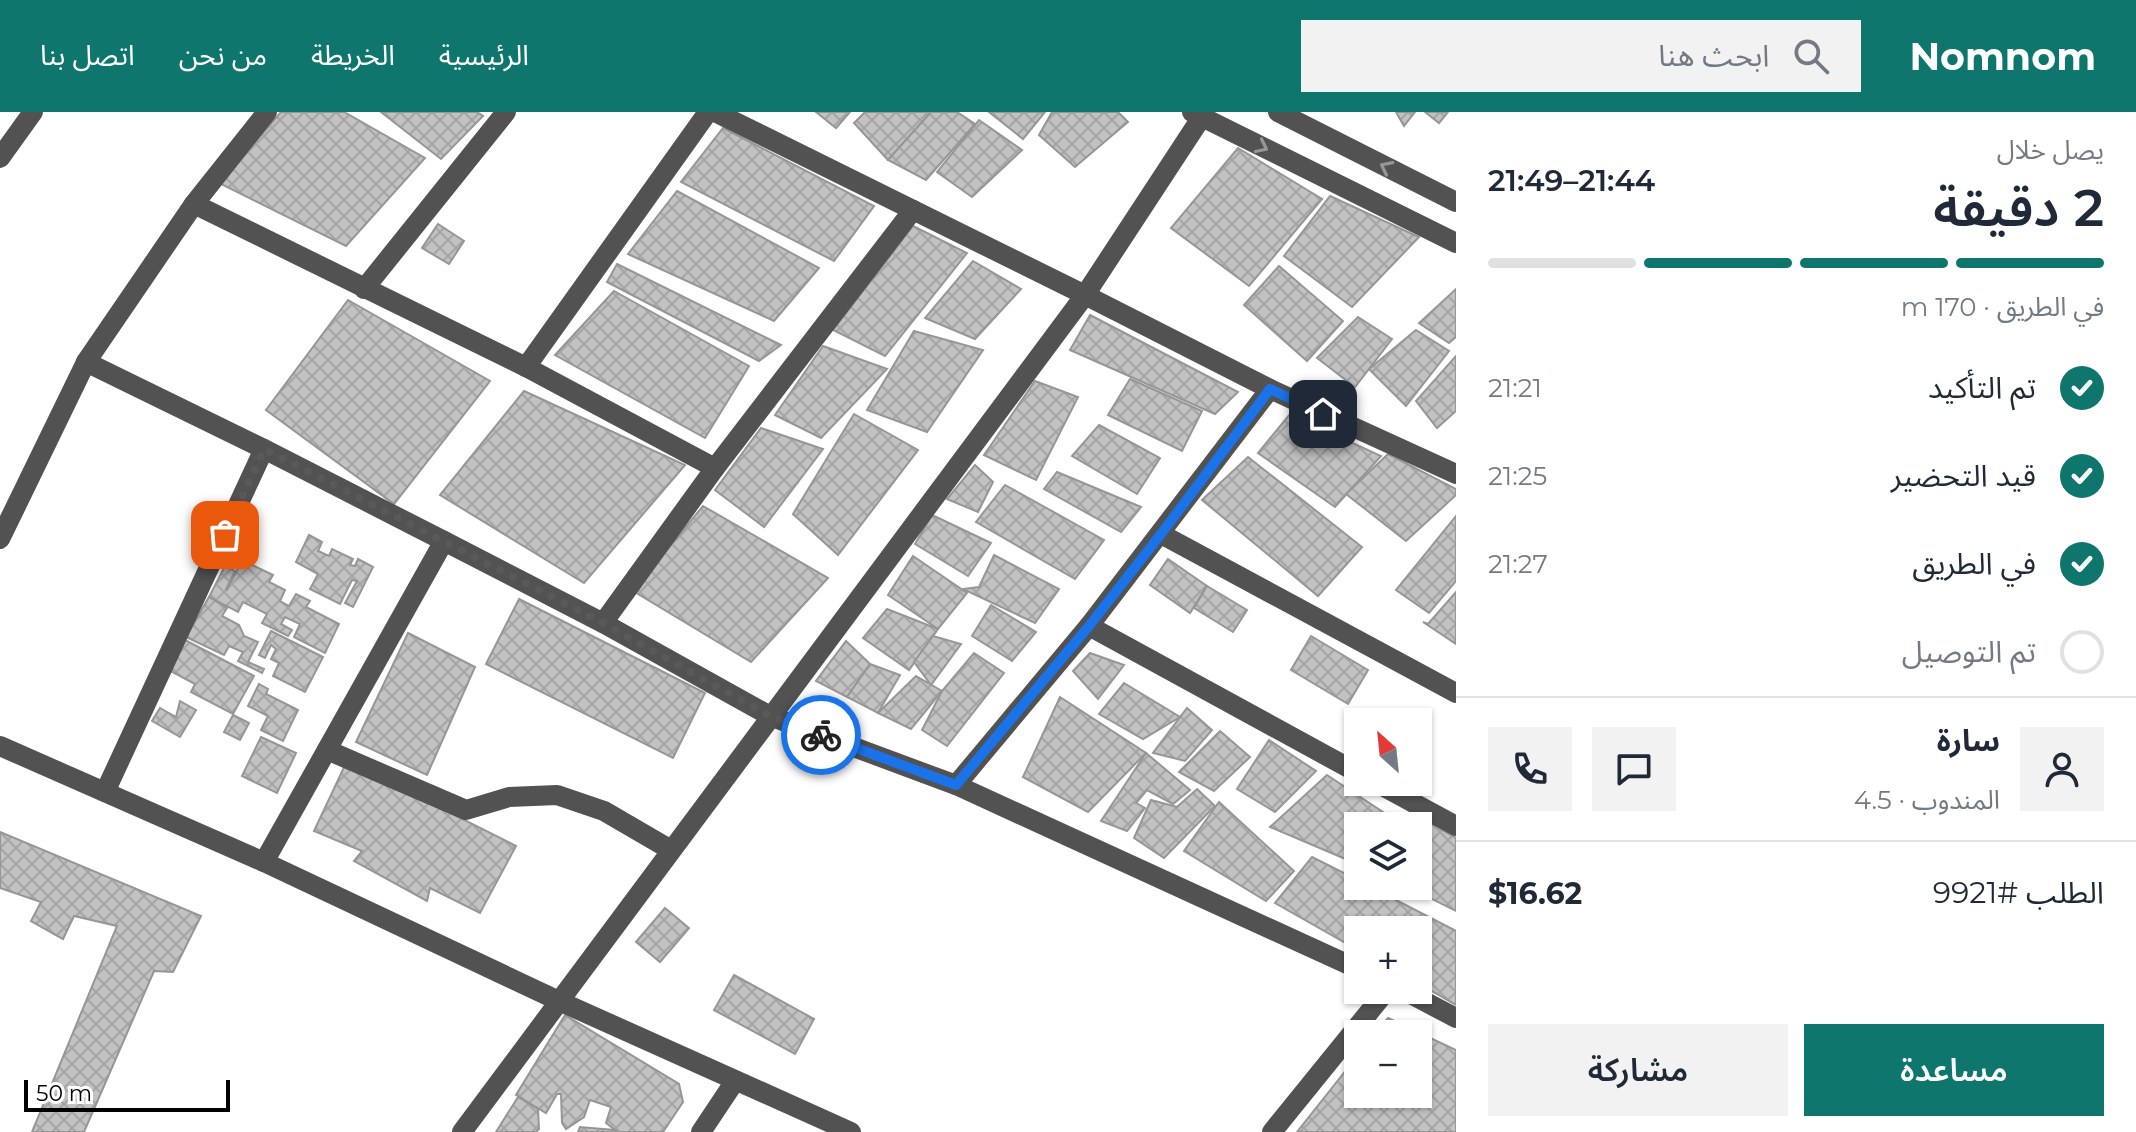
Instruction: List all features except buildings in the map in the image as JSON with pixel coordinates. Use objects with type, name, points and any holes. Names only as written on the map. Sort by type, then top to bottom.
[{"type":"street","points":[[0,158],[33,112]]},
{"type":"street","points":[[1,534],[86,362],[194,204],[267,112]]},
{"type":"street","points":[[364,289],[506,112]]},
{"type":"street","points":[[526,367],[708,112]]},
{"type":"street","points":[[715,112],[1270,389],[1456,474]]},
{"type":"street","points":[[1278,112],[1456,202]]},
{"type":"street","points":[[462,1132],[1085,295],[1199,113],[1456,243]]},
{"type":"street","points":[[194,204],[526,367],[715,468]]},
{"type":"street","points":[[603,623],[715,468],[913,210]]},
{"type":"street","points":[[86,362],[264,449],[603,623],[770,716],[956,785],[1344,963]]},
{"type":"street","points":[[956,785],[1089,626],[1270,389]]},
{"type":"street","points":[[105,792],[264,449]]},
{"type":"street","points":[[1161,534],[1456,693]]},
{"type":"street","points":[[264,862],[444,541]]},
{"type":"street","points":[[1089,626],[1344,765]]},
{"type":"street","points":[[0,746],[264,862],[559,1001],[851,1132]]},
{"type":"street","points":[[327,750],[466,810],[509,797],[557,795],[604,811],[671,850]]},
{"type":"street","points":[[1401,796],[1456,826]]},
{"type":"street","points":[[1272,1132],[1376,1004]]},
{"type":"street","points":[[1430,1004],[1456,1018]]},
{"type":"street","points":[[701,1132],[735,1081]]},
{"type":"way so far","points":[[225,535],[264,449],[603,623],[770,716],[821,735]]},
{"type":"route","points":[[821,735],[956,785],[1089,626],[1270,389],[1323,414]]}]
